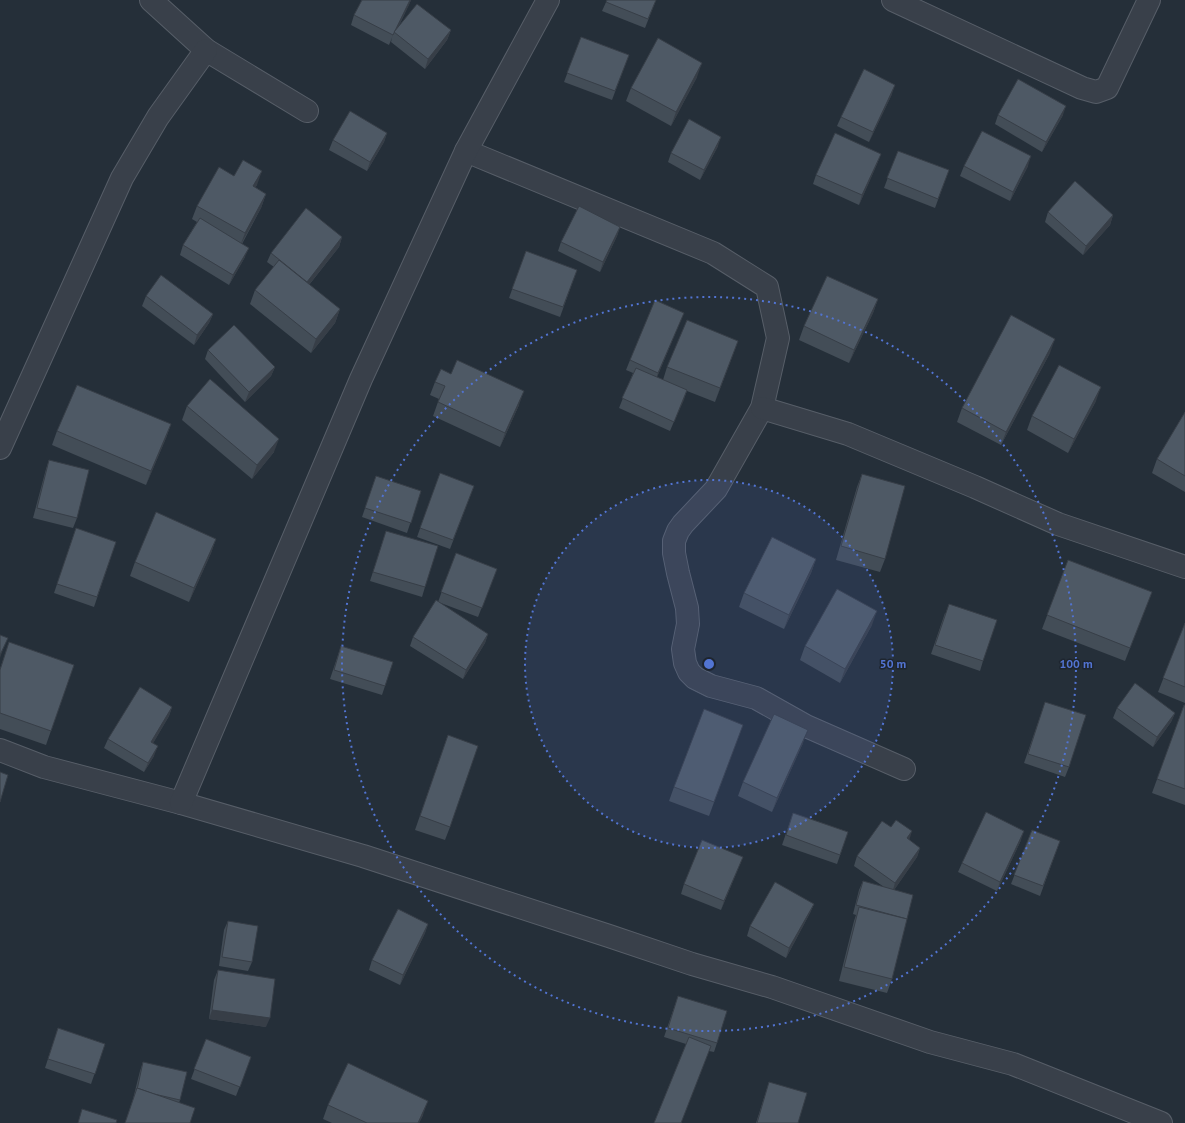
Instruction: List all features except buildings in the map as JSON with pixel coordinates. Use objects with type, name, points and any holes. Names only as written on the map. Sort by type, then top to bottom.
[{"type":"street","points":[[151,0],[206,50],[307,111]]},
{"type":"street","points":[[181,804],[361,380],[466,151],[548,0]]},
{"type":"street","points":[[893,0],[1082,88],[1096,92],[1107,88],[1149,0]]},
{"type":"street","points":[[0,448],[122,178],[158,117],[206,50]]},
{"type":"street","points":[[466,151],[713,252],[767,287],[778,338],[762,408],[716,489],[683,524],[674,541],[674,554],[687,608],[688,624],[683,649],[685,663],[688,672],[695,678],[711,686],[756,698],[806,726],[904,769]]},
{"type":"street","points":[[762,408],[848,434],[975,487],[1058,524],[1185,567]]},
{"type":"street","points":[[0,750],[44,767],[364,856],[692,964],[772,987],[930,1042],[1013,1064],[1160,1123]]}]
